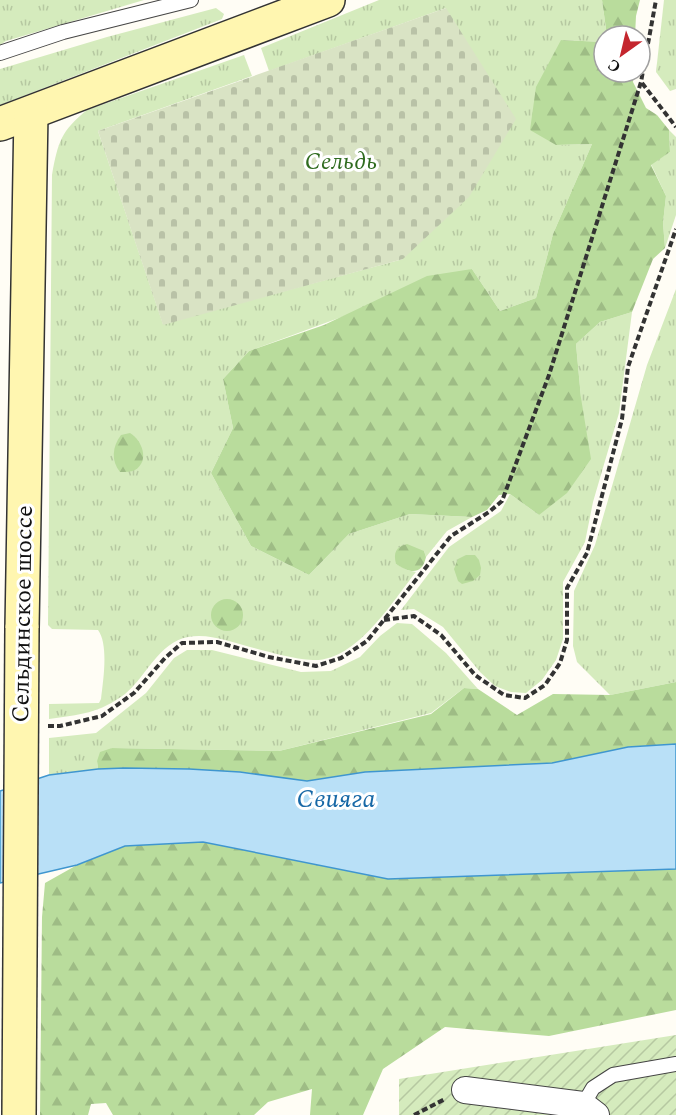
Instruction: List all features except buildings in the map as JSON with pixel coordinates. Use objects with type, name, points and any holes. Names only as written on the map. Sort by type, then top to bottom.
[{"type":"main road","points":[[0,124],[293,6],[328,0]]},
{"type":"main road","name":"Сельдинское шоссе","points":[[19,1115],[22,628],[31,113]]},
{"type":"street","points":[[465,1090],[589,1110]]},
{"type":"lane","points":[[0,53],[63,32],[191,0]]},
{"type":"lane","points":[[589,1110],[593,1088],[613,1075],[676,1064]]},
{"type":"path","points":[[652,24],[656,0]]},
{"type":"path","points":[[48,726],[60,726],[102,716],[134,693],[165,658],[182,643],[217,642],[269,657],[316,666],[341,658],[367,641],[451,536],[502,501],[549,375],[640,84]]},
{"type":"path","points":[[643,84],[676,127]]},
{"type":"path","points":[[383,620],[414,616],[441,635],[475,675],[504,696],[525,698],[545,685],[560,663],[567,639],[567,588],[587,553],[622,418],[628,367],[676,229]]},
{"type":"path","points":[[414,1115],[465,1090]]},
{"type":"green space","points":[[0,0],[144,0],[6,41],[0,45]]},
{"type":"green space","points":[[379,0],[602,0],[605,24],[592,24],[592,41],[561,40],[556,145],[592,144],[553,234],[536,298],[500,311],[472,269],[249,351],[223,379],[233,428],[211,473],[251,546],[309,575],[349,534],[410,514],[472,517],[447,531],[426,557],[424,551],[396,564],[416,572],[372,628],[344,651],[329,658],[313,660],[281,655],[212,637],[188,637],[178,640],[161,653],[133,687],[116,700],[89,712],[49,719],[49,704],[99,703],[104,663],[103,645],[98,630],[52,629],[48,625],[52,175],[59,145],[71,124],[87,110],[244,55],[252,76],[98,131],[163,324],[403,259],[446,8],[269,71],[261,48]]},
{"type":"green space","points":[[602,0],[640,0],[636,24],[605,24]]},
{"type":"green space","points":[[664,0],[676,0],[676,89],[670,91],[656,72]]},
{"type":"green space","points":[[216,8],[224,14],[222,19],[0,105],[0,69]]},
{"type":"green space","name":"Сельдь","points":[[446,8],[516,119],[469,197],[403,259],[163,325],[98,131]]},
{"type":"green space","points":[[561,40],[592,41],[592,84],[634,84],[646,108],[657,115],[669,130],[670,152],[651,165],[666,196],[663,223],[665,248],[653,259],[632,312],[600,322],[576,344],[581,398],[591,459],[567,493],[539,515],[510,494],[499,495],[487,510],[472,517],[410,514],[349,534],[309,575],[251,546],[211,473],[233,428],[223,379],[249,351],[324,325],[427,276],[472,269],[500,311],[536,298],[553,234],[592,144],[556,145],[530,130],[536,87]]},
{"type":"green space","points":[[669,130],[676,137],[676,215],[665,248],[663,223],[666,196],[651,164],[670,152]]},
{"type":"green space","points":[[676,289],[676,682],[610,695],[577,662],[573,646],[574,591],[595,545],[647,365]]},
{"type":"green space","points":[[632,312],[619,413],[593,502],[585,542],[563,582],[563,639],[556,660],[542,680],[526,693],[511,692],[495,686],[480,672],[443,627],[414,609],[401,610],[449,547],[501,511],[510,494],[539,515],[581,398],[576,344],[600,322]]},
{"type":"green space","points":[[130,433],[141,445],[142,461],[135,470],[120,472],[115,463],[114,449],[121,435]]},
{"type":"green space","points":[[407,544],[424,551],[426,557],[418,570],[410,571],[396,564],[396,551]]},
{"type":"green space","points":[[466,555],[475,555],[481,568],[480,575],[473,581],[462,584],[458,581],[454,569],[458,559]]},
{"type":"green space","points":[[227,599],[238,604],[243,615],[238,626],[227,631],[216,626],[211,615],[216,604]]},
{"type":"green space","points":[[397,623],[412,624],[446,653],[478,689],[464,688],[431,713],[279,751],[112,748],[97,761],[98,769],[49,775],[49,738],[96,733],[146,693],[174,658],[187,650],[212,650],[301,672],[331,671],[360,657],[380,636]]},
{"type":"green space","points":[[676,682],[676,744],[628,747],[552,763],[365,772],[307,781],[240,772],[189,769],[98,769],[97,761],[100,752],[112,748],[279,751],[431,714],[464,688],[478,689],[517,715],[553,694],[610,695]]},
{"type":"green space","points":[[203,842],[388,879],[676,869],[676,1010],[549,1036],[445,1027],[383,1069],[363,1115],[310,1115],[312,1089],[268,1102],[254,1115],[113,1115],[106,1103],[91,1104],[88,1115],[40,1115],[42,917],[45,883],[77,865],[125,846]]},
{"type":"green space","points":[[676,1035],[676,1115],[399,1115],[399,1079]]},
{"type":"water","name":"Свияга","points":[[676,744],[676,869],[388,879],[203,842],[125,846],[77,865],[0,883],[0,791],[49,775],[98,769],[189,769],[240,772],[307,781],[365,772],[552,763],[628,747]]}]
